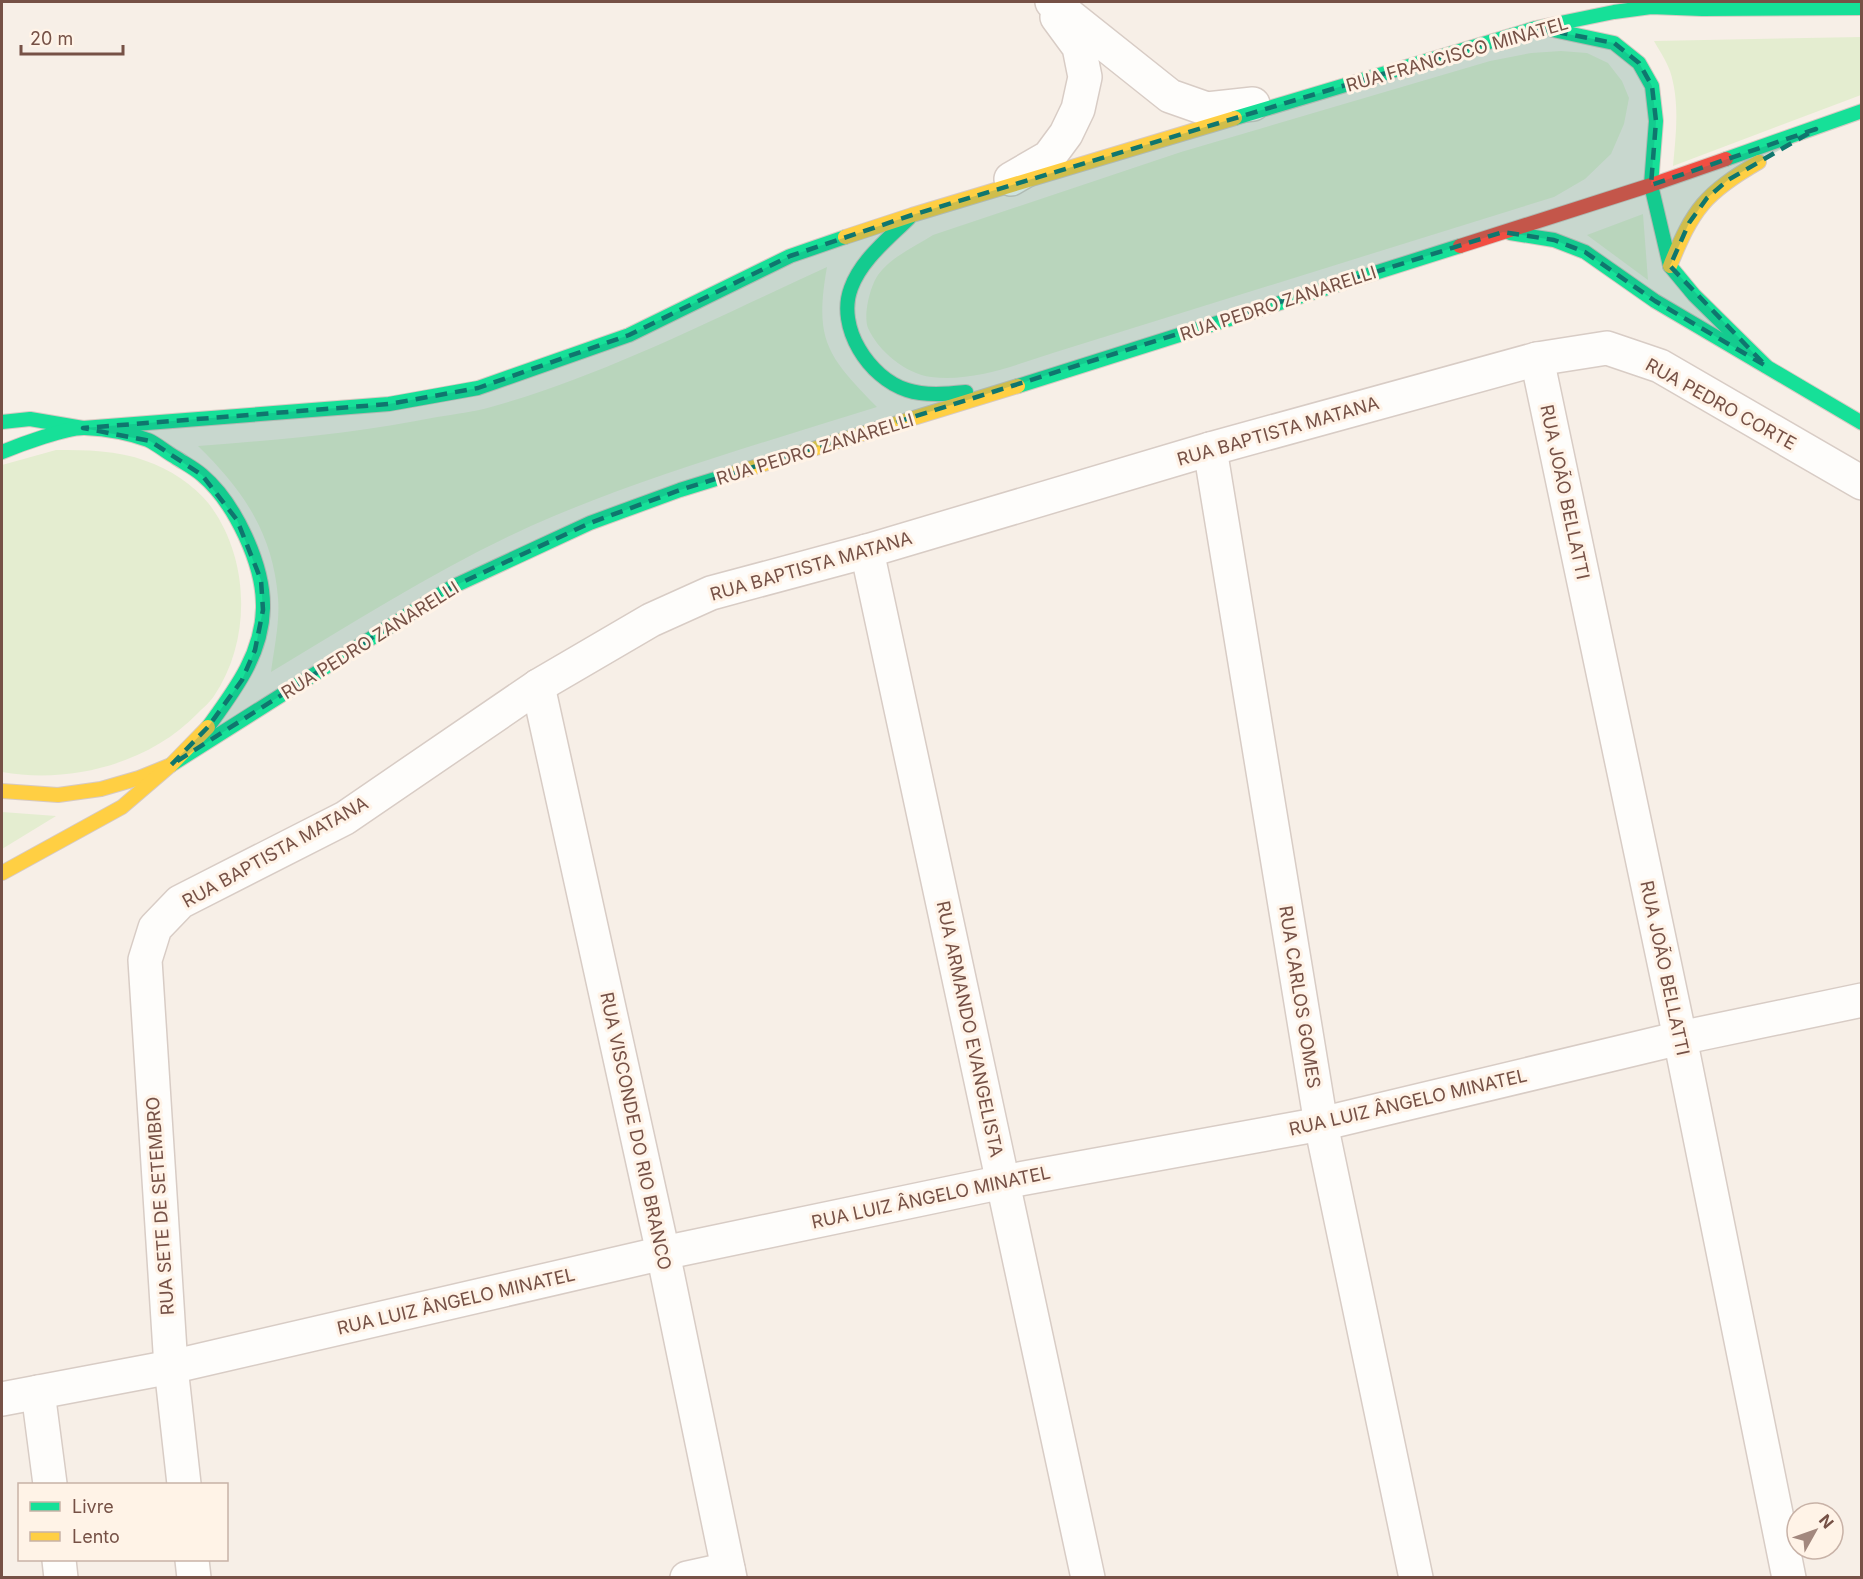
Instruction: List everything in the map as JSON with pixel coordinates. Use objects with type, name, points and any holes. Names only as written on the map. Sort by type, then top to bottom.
[{"type":"main road","name":"RUA FRANCISCO MINATEL","points":[[1305,98],[1536,28],[1614,12],[1651,7],[1862,8]]},
{"type":"main road","points":[[1536,28],[1582,34],[1614,43],[1639,63],[1652,86],[1656,121],[1652,185],[1670,266],[1694,295],[1766,366]]},
{"type":"main road","points":[[2,452],[22,443],[83,428],[389,405],[478,388],[629,335],[790,256],[991,190],[1305,98]]},
{"type":"main road","points":[[1503,232],[1652,185],[1862,111]]},
{"type":"main road","points":[[1670,266],[1689,223],[1707,198],[1728,180],[1816,129]]},
{"type":"main road","points":[[912,215],[865,264],[850,290],[848,317],[858,349],[879,373],[905,390],[941,394],[1006,390]]},
{"type":"main road","points":[[1503,232],[1554,240],[1585,252],[1655,301],[1862,423]]},
{"type":"main road","name":"RUA PEDRO ZANARELLI","points":[[171,765],[452,587],[590,523],[680,490],[1006,390],[1503,232]]},
{"type":"main road","points":[[2,422],[30,419],[129,435],[150,441],[202,476],[221,496],[237,520],[261,580],[263,610],[255,650],[242,680],[208,727],[171,765],[122,807],[2,873]]},
{"type":"main road","points":[[2,790],[58,795],[101,789],[139,778],[171,765]]},
{"type":"street","points":[[991,190],[1049,157],[1066,134],[1078,109],[1085,78],[1078,47],[1045,2]]},
{"type":"street","points":[[1052,2],[1170,96],[1207,109],[1305,98]]},
{"type":"street","name":"RUA PEDRO CORTE","points":[[1537,359],[1607,348],[1660,366],[1862,483]]},
{"type":"street","name":"RUA BAPTISTA MATANA","points":[[155,928],[180,902],[345,818],[538,686],[651,620],[711,593],[867,551],[1210,449],[1537,359]]},
{"type":"street","name":"RUA JOÃO BELLATTI","points":[[1537,359],[1680,1038],[1789,1578]]},
{"type":"street","name":"RUA CARLOS GOMES","points":[[1210,449],[1321,1124],[1416,1578]]},
{"type":"street","name":"RUA ARMANDO EVANGELISTA","points":[[867,551],[1089,1578]]},
{"type":"street","name":"RUA VISCONDE DO RIO BRANCO","points":[[538,686],[663,1253],[729,1573]]},
{"type":"street","name":"RUA SETE DE SETEMBRO","points":[[155,928],[145,960],[171,1367],[184,1483]]},
{"type":"street","name":"RUA LUIZ ÂNGELO MINATEL","points":[[2,1399],[171,1367],[663,1253],[1003,1182],[1321,1124],[1680,1038],[1862,1000]]},
{"type":"street","points":[[39,1392],[50,1483]]},
{"type":"street","points":[[59,1561],[61,1578]]},
{"type":"street","points":[[192,1561],[194,1578]]},
{"type":"street","points":[[687,1578],[729,1573]]},
{"type":"highlighted area","points":[[1536,28],[1614,43],[1639,63],[1652,86],[1656,121],[1651,185],[1816,129],[1728,180],[1707,198],[1689,223],[1670,266],[1766,366],[1655,301],[1585,252],[1554,240],[1503,232],[680,490],[590,523],[452,587],[171,765],[208,727],[242,680],[255,650],[263,610],[261,580],[237,520],[202,475],[150,441],[83,428],[389,404],[478,388],[629,335],[790,256],[912,215]]},
{"type":"green space","points":[[1861,37],[1861,95],[1673,166],[1675,94],[1670,71],[1654,41]]},
{"type":"green space","points":[[1561,51],[1587,53],[1608,63],[1622,81],[1629,98],[1624,124],[1611,154],[1585,179],[1554,197],[979,375],[947,378],[931,377],[912,371],[886,353],[868,328],[866,316],[868,301],[878,275],[896,258],[933,235],[1181,152],[1490,61],[1531,53]]},
{"type":"green space","points":[[1643,214],[1648,280],[1587,235]]},
{"type":"green space","points":[[827,267],[822,312],[828,345],[846,374],[877,407],[674,471],[554,516],[445,569],[271,672],[278,598],[270,553],[253,514],[242,496],[198,446],[348,432],[491,407],[535,394],[620,361]]},
{"type":"green space","points":[[56,450],[101,451],[135,457],[172,473],[196,490],[223,525],[232,549],[239,574],[240,625],[235,650],[214,696],[178,731],[156,745],[107,766],[81,772],[28,775],[2,772],[2,465]]},
{"type":"green space","points":[[2,812],[56,816],[2,849]]},
{"type":"traffic: fast","points":[[1235,118],[1536,28],[1614,12],[1651,7],[1862,8]]},
{"type":"traffic: fast","points":[[1553,30],[1614,43],[1639,63],[1652,86],[1656,121],[1651,185],[1670,266],[1694,295],[1766,366]]},
{"type":"traffic: fast","points":[[1726,159],[1862,111]]},
{"type":"traffic: fast","points":[[909,218],[861,268],[851,288],[848,319],[852,334],[869,363],[893,384],[921,393],[966,392]]},
{"type":"traffic: fast","points":[[1510,233],[1554,240],[1585,252],[1655,301],[1862,423]]},
{"type":"traffic: fast","points":[[83,428],[389,404],[478,388],[629,335],[790,256],[845,237]]},
{"type":"traffic: fast","points":[[1018,386],[1460,246]]},
{"type":"traffic: fast","points":[[2,422],[30,419],[83,428]]},
{"type":"traffic: fast","points":[[2,452],[77,428],[125,433],[151,442],[196,470],[226,502],[253,554],[259,573],[263,608],[258,641],[252,657],[237,686],[208,727]]},
{"type":"traffic: fast","points":[[171,765],[452,587],[590,523],[722,477]]},
{"type":"traffic: slow","points":[[845,237],[1235,118]]},
{"type":"traffic: slow","points":[[1670,266],[1686,230],[1703,204],[1726,183],[1759,162]]},
{"type":"traffic: slow","points":[[722,477],[1018,386]]},
{"type":"traffic: slow","points":[[2,791],[58,795],[101,789],[139,778],[171,765],[208,727]]},
{"type":"traffic: slow","points":[[2,873],[122,807],[171,765]]},
{"type":"traffic: jam","points":[[1460,246],[1726,159]]}]
